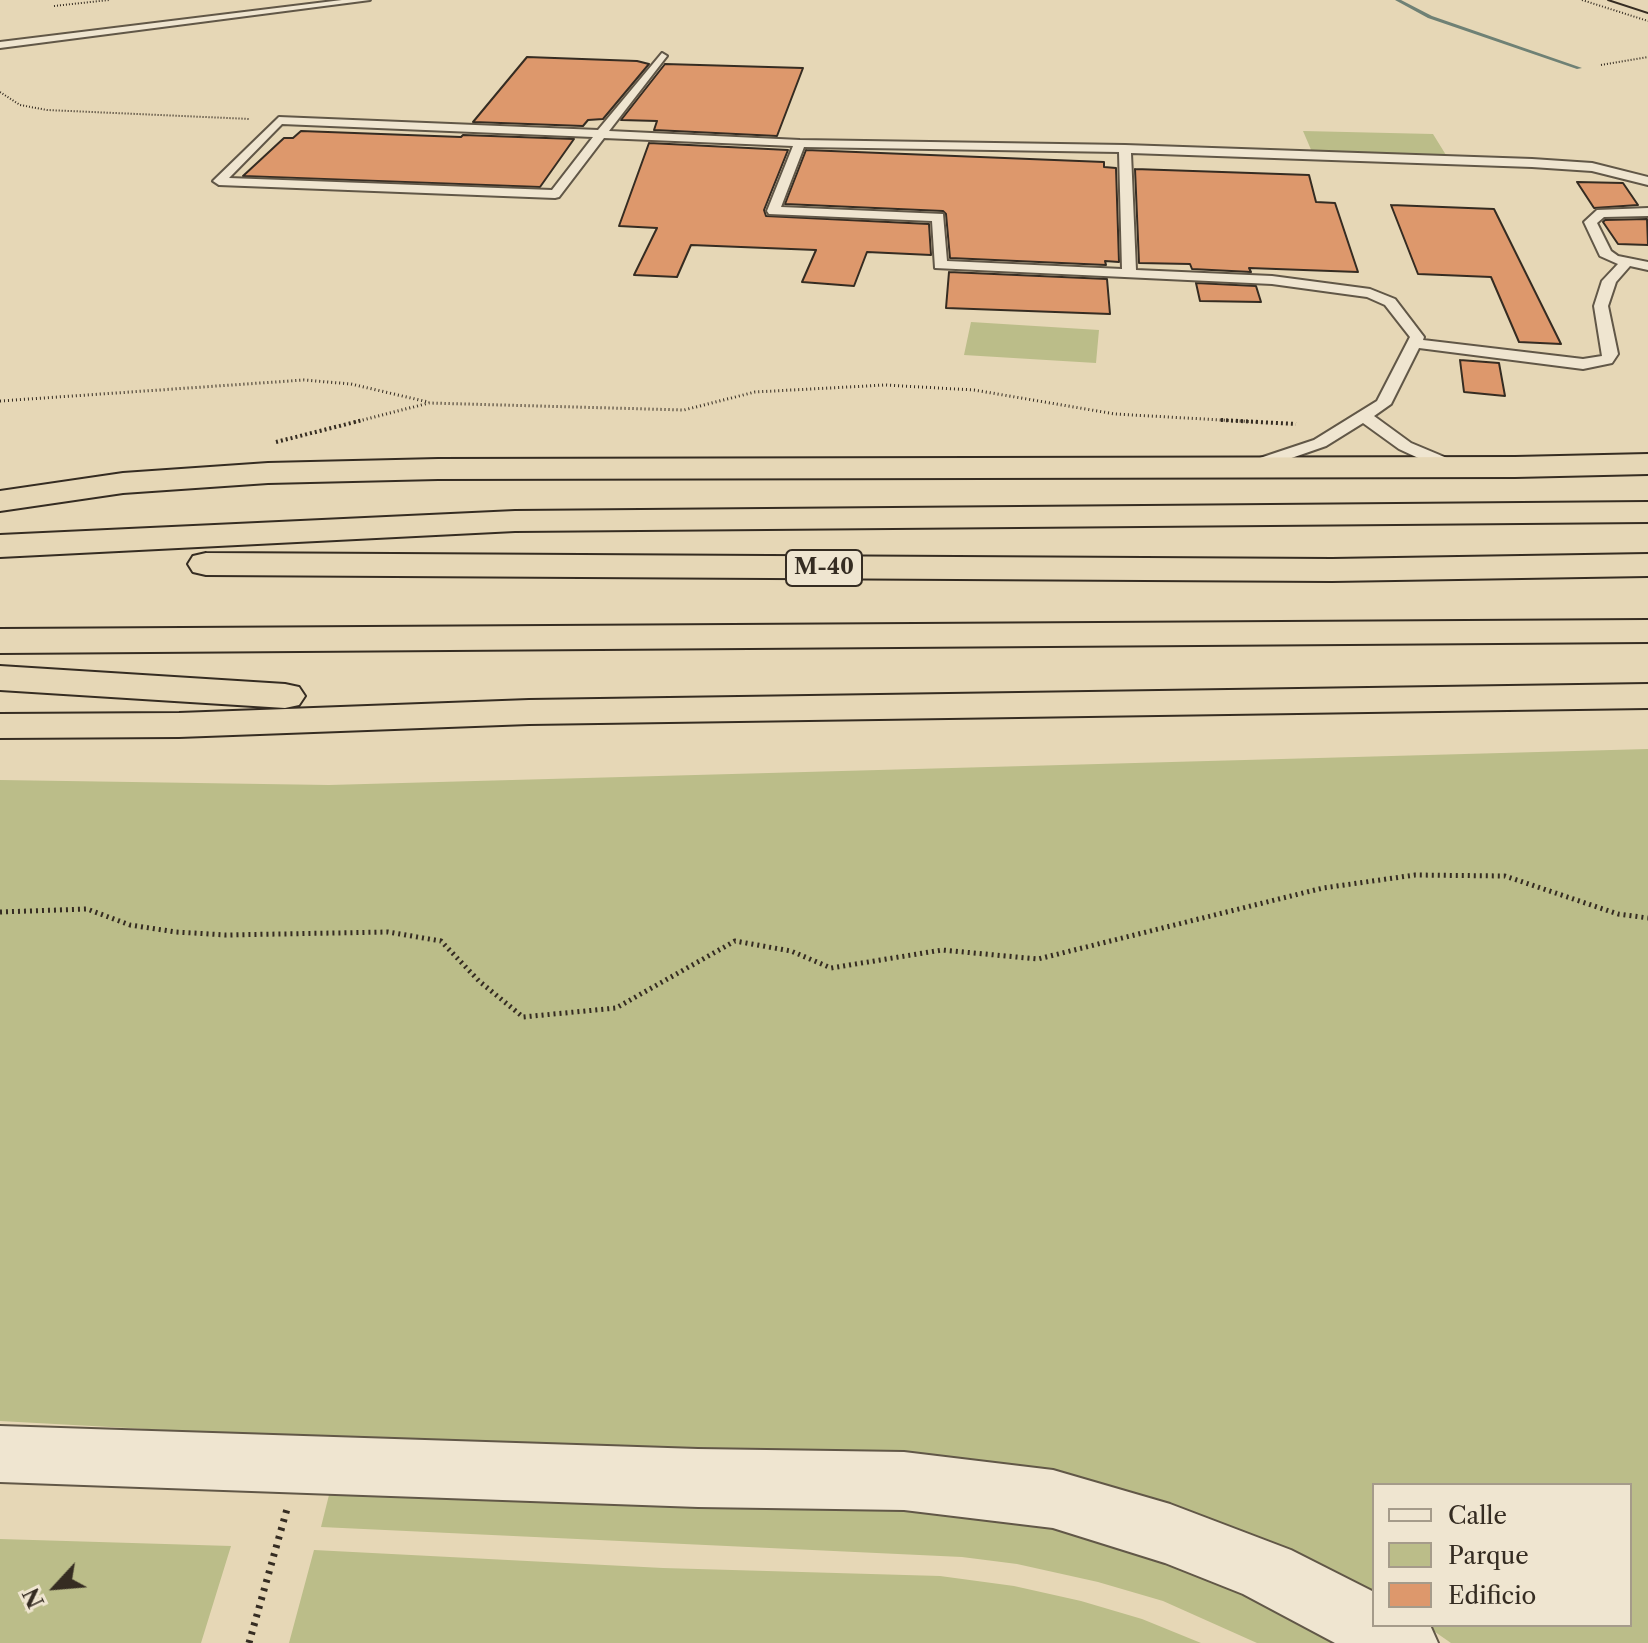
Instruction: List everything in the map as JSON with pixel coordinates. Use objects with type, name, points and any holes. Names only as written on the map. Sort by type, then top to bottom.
[{"type":"highway","points":[[0,501],[123,483],[268,473],[438,469],[1515,467],[1648,464]]},
{"type":"highway","points":[[0,546],[515,521],[1648,512]]},
{"type":"highway","name":"M-40","points":[[0,564],[1316,570],[1648,565]]},
{"type":"highway","points":[[0,641],[1648,631]]},
{"type":"highway","points":[[0,678],[529,712]]},
{"type":"highway","points":[[0,726],[179,725],[529,712],[1648,696]]},
{"type":"street","points":[[0,1454],[698,1478],[904,1481],[1053,1499],[1170,1534],[1267,1572],[1372,1627]]},
{"type":"street","points":[[1372,1627],[1403,1643]]},
{"type":"lane","points":[[0,45],[317,3],[365,0]]},
{"type":"lane","points":[[662,56],[601,134],[555,194],[219,181],[279,120],[601,134],[800,143],[1125,149],[1577,166],[1619,172],[1648,181]]},
{"type":"lane","points":[[800,143],[773,211],[938,217],[940,265],[1272,280],[1370,293],[1390,302],[1417,337],[1383,404],[1320,443],[1253,467]]},
{"type":"lane","points":[[1125,149],[1129,274]]},
{"type":"lane","points":[[1648,212],[1601,213],[1590,222],[1605,253],[1626,263],[1648,266]]},
{"type":"lane","points":[[1414,343],[1583,364],[1607,360],[1611,354],[1601,306],[1609,281],[1626,263]]},
{"type":"lane","points":[[1356,420],[1448,465]]},
{"type":"path","points":[[54,6],[109,0]]},
{"type":"path","points":[[1582,0],[1648,21]]},
{"type":"path","points":[[1601,65],[1648,57]]},
{"type":"path","points":[[0,92],[20,105],[47,110],[279,120]]},
{"type":"path","points":[[0,401],[304,380],[351,384],[429,403],[684,410],[755,392],[885,385],[974,390],[1115,414],[1235,423],[1356,420]]},
{"type":"path","points":[[273,443],[429,403]]},
{"type":"path","points":[[0,912],[87,909],[130,925],[176,932],[226,935],[388,932],[441,941],[479,981],[523,1017],[616,1008],[735,941],[791,951],[831,968],[942,950],[1038,959],[1323,888],[1415,875],[1505,876],[1618,914],[1648,918]]},
{"type":"path","points":[[249,1643],[290,1500]]},
{"type":"green space","points":[[1303,131],[1433,134],[1446,155],[1312,152]]},
{"type":"green space","points":[[971,322],[1099,330],[1096,363],[964,355]]},
{"type":"green space","points":[[1648,749],[1648,1643],[1451,1643],[1428,1627],[1632,1627],[1632,1483],[1372,1483],[1372,1597],[1290,1555],[605,1454],[0,1421],[0,780],[329,785]]},
{"type":"green space","points":[[331,1487],[950,1512],[1037,1525],[1101,1540],[1186,1567],[1356,1643],[1257,1643],[1163,1601],[1098,1582],[1017,1564],[962,1557],[321,1527]]},
{"type":"green space","points":[[0,1539],[231,1546],[201,1643],[0,1643]]},
{"type":"green space","points":[[314,1550],[663,1568],[940,1576],[1014,1586],[1081,1601],[1142,1619],[1201,1643],[289,1643]]},
{"type":"building","points":[[527,57],[649,64],[603,119],[588,120],[583,126],[473,122]]},
{"type":"building","points":[[665,64],[803,68],[777,136],[654,130],[657,121],[621,120]]},
{"type":"building","points":[[301,131],[574,139],[540,187],[243,176],[284,138],[293,138]]},
{"type":"building","points":[[649,143],[788,150],[764,210],[766,216],[929,224],[931,255],[867,252],[854,286],[802,282],[816,250],[691,245],[677,277],[634,275],[657,228],[619,226]]},
{"type":"building","points":[[806,150],[1104,162],[1104,167],[1116,168],[1119,262],[1105,261],[1106,265],[950,258],[946,214],[943,211],[785,204]]},
{"type":"building","points":[[1135,169],[1309,175],[1316,202],[1335,203],[1358,272],[1249,268],[1251,272],[1192,269],[1190,264],[1139,263]]},
{"type":"building","points":[[1577,182],[1623,183],[1638,205],[1594,208]]},
{"type":"building","points":[[1391,205],[1494,209],[1561,344],[1519,342],[1491,277],[1418,274]]},
{"type":"building","points":[[1647,219],[1648,245],[1618,244],[1603,222]]},
{"type":"building","points":[[949,272],[1107,279],[1110,314],[946,308]]},
{"type":"building","points":[[1196,283],[1256,286],[1261,302],[1200,301]]},
{"type":"building","points":[[1460,360],[1499,363],[1505,396],[1464,392]]},
{"type":"waterway","points":[[1397,0],[1430,17],[1579,68]]},
{"type":"tram line","points":[[1608,0],[1648,13]]}]
